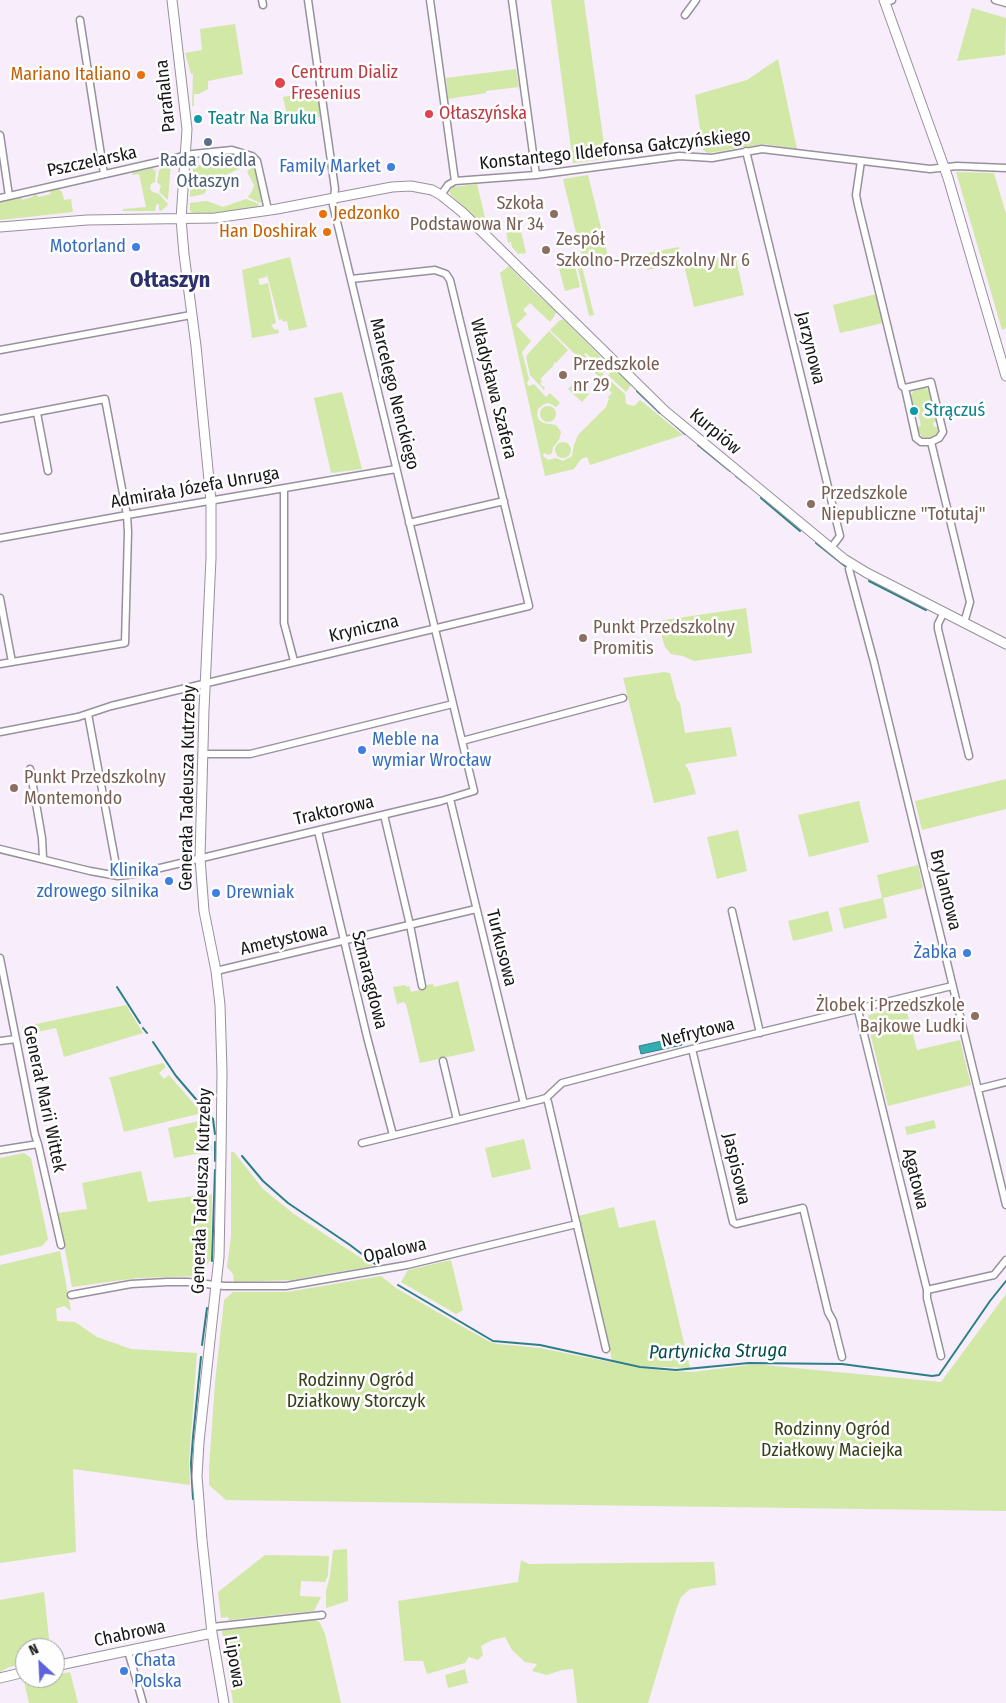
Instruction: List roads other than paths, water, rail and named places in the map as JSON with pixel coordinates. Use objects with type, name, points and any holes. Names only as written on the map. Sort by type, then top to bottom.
[{"type":"street","name":"Parafialna","points":[[172,0],[186,120],[186,155],[181,219]]},
{"type":"street","name":"Marcelego Nenckiego","points":[[308,0],[336,188],[333,205],[474,791]]},
{"type":"street","points":[[0,227],[80,220],[215,218],[388,187],[407,186],[425,188],[441,195],[454,181],[430,0]]},
{"type":"street","points":[[512,0],[536,175]]},
{"type":"street","points":[[684,15],[696,0]]},
{"type":"street","points":[[995,0],[1006,3]]},
{"type":"street","points":[[887,1],[945,168],[1006,376]]},
{"type":"street","points":[[80,20],[104,174]]},
{"type":"street","points":[[0,135],[9,196]]},
{"type":"street","name":"Konstantego Ildefonsa Gałczyńskiego","points":[[454,181],[536,175],[671,156],[712,158],[762,149],[930,169],[957,166],[1006,168]]},
{"type":"street","name":"Pszczelarska","points":[[0,198],[186,155],[232,150],[252,156],[257,161],[268,208]]},
{"type":"street","name":"Jarzynowa","points":[[746,151],[840,536],[831,548]]},
{"type":"street","points":[[861,161],[856,195],[916,438],[921,442],[931,442],[939,438],[943,432],[932,382],[905,388]]},
{"type":"street","name":"Kurpiów","points":[[441,195],[462,212],[666,411],[851,564],[1006,644]]},
{"type":"street","name":"Generała Tadeusza Kutrzeby","points":[[181,219],[186,277],[200,377],[211,501],[211,558],[202,754],[200,858],[204,911],[216,971],[221,1025],[222,1072],[220,1218],[216,1286],[198,1471],[202,1540],[212,1629]]},
{"type":"street","name":"Władysława Szafera","points":[[351,279],[435,270],[446,274],[450,280],[529,606]]},
{"type":"street","points":[[0,350],[191,315]]},
{"type":"street","points":[[0,419],[105,399],[127,515],[128,532],[125,643],[0,664]]},
{"type":"street","points":[[37,413],[48,471]]},
{"type":"street","points":[[931,442],[970,602],[964,622]]},
{"type":"street","name":"Admirała Józefa Unruga","points":[[0,538],[396,469]]},
{"type":"street","points":[[284,489],[284,623],[294,661]]},
{"type":"street","points":[[409,523],[504,501]]},
{"type":"street","name":"Brylantowa","points":[[851,564],[849,569],[874,662],[1006,1205]]},
{"type":"street","points":[[853,583],[862,571]]},
{"type":"street","points":[[0,598],[12,662]]},
{"type":"street","name":"Kryniczna","points":[[0,732],[88,714],[111,706],[294,661],[529,606]]},
{"type":"street","points":[[944,612],[938,624],[938,629],[968,756]]},
{"type":"street","points":[[462,741],[623,698]]},
{"type":"street","points":[[202,754],[250,754],[453,704]]},
{"type":"street","points":[[88,714],[118,876]]},
{"type":"street","points":[[30,769],[42,838],[42,858]]},
{"type":"street","name":"Traktorowa","points":[[0,849],[90,871],[118,876],[135,874],[450,799],[474,791]]},
{"type":"street","name":"Turkusowa","points":[[450,799],[524,1104]]},
{"type":"street","points":[[384,815],[410,925],[422,986]]},
{"type":"street","name":"Szmaragdowa","points":[[318,831],[393,1135]]},
{"type":"street","name":"Ametystowa","points":[[216,971],[476,909]]},
{"type":"street","points":[[732,911],[760,1033]]},
{"type":"street","name":"Generał Marii Wittek","points":[[0,958],[35,1136],[61,1245]]},
{"type":"street","name":"Nefrytowa","points":[[362,1143],[546,1098],[562,1083],[692,1049],[952,986]]},
{"type":"street","name":"Agatowa","points":[[858,1010],[927,1290],[927,1298],[941,1356]]},
{"type":"street","points":[[0,1042],[16,1039]]},
{"type":"street","name":"Jaspisowa","points":[[692,1049],[734,1222],[736,1224],[803,1208],[828,1312],[833,1322],[842,1357]]},
{"type":"street","points":[[443,1061],[457,1120]]},
{"type":"street","points":[[978,1089],[1006,1082]]},
{"type":"street","points":[[546,1098],[606,1349]]},
{"type":"street","points":[[0,1150],[38,1144]]},
{"type":"street","name":"Opalowa","points":[[71,1295],[151,1282],[188,1282],[216,1286],[286,1286],[406,1265],[577,1224]]},
{"type":"street","points":[[927,1290],[994,1275],[1006,1260]]},
{"type":"street","points":[[212,1629],[322,1615]]},
{"type":"street","name":"Chabrowa","points":[[65,1664],[128,1651],[212,1629]]},
{"type":"street","name":"Lipowa","points":[[212,1629],[224,1703]]},
{"type":"street","points":[[128,1651],[143,1703]]},
{"type":"street","points":[[0,1678],[15,1674]]},
{"type":"water","points":[[680,1037],[682,1045],[641,1054],[639,1046]]},
{"type":"waterway","points":[[616,369],[630,383]]},
{"type":"waterway","points":[[637,391],[660,413]]},
{"type":"waterway","points":[[666,417],[685,434]]},
{"type":"waterway","points":[[698,445],[730,471]]},
{"type":"waterway","points":[[736,476],[746,484]]},
{"type":"waterway","points":[[761,498],[800,531]]},
{"type":"waterway","points":[[816,543],[845,566]]},
{"type":"waterway","points":[[869,581],[926,610]]},
{"type":"waterway","name":"Partynicka Struga","points":[[117,987],[140,1023]]},
{"type":"waterway","name":"Partynicka Struga","points":[[143,1028],[147,1033]]},
{"type":"waterway","name":"Partynicka Struga","points":[[153,1042],[176,1076],[213,1119],[215,1134]]},
{"type":"waterway","points":[[215,1142],[215,1161]]},
{"type":"waterway","name":"Partynicka Struga","points":[[242,1156],[263,1181],[288,1203],[375,1264]]},
{"type":"waterway","points":[[212,1261],[215,1170]]},
{"type":"waterway","name":"Partynicka Struga","points":[[398,1285],[493,1341],[540,1345],[640,1367],[676,1370],[749,1363],[842,1364],[932,1376],[939,1375],[1006,1281]]},
{"type":"waterway","points":[[202,1345],[207,1308]]},
{"type":"waterway","points":[[193,1499],[191,1463],[201,1357]]},
{"type":"place","name":"Mariano Italiano","points":[[141,75]]},
{"type":"place","name":"Centrum Dializ Fresenius","points":[[280,83]]},
{"type":"place","name":"Ołtaszyńska","points":[[429,114]]},
{"type":"place","name":"Teatr Na Bruku","points":[[198,119]]},
{"type":"place","name":"Rada Osiedla Ołtaszyn","points":[[208,142]]},
{"type":"place","name":"Family Market","points":[[391,167]]},
{"type":"place","name":"Jedzonko","points":[[323,214]]},
{"type":"place","name":"Szkoła Podstawowa Nr 34","points":[[554,214]]},
{"type":"place","name":"Han Doshirak","points":[[327,232]]},
{"type":"place","name":"Motorland","points":[[136,247]]},
{"type":"place","name":"Zespół Szkolno-Przedszkolny Nr 6","points":[[546,250]]},
{"type":"place","name":"Przedszkole nr 29","points":[[563,375]]},
{"type":"place","name":"Strączuś","points":[[914,411]]},
{"type":"place","name":"Przedszkole Niepubliczne \"Totutaj\"","points":[[811,504]]},
{"type":"place","name":"Punkt Przedszkolny Promitis","points":[[583,638]]},
{"type":"place","name":"Meble na wymiar Wrocław","points":[[362,750]]},
{"type":"place","name":"Punkt Przedszkolny Montemondo","points":[[14,788]]},
{"type":"place","name":"Klinika zdrowego silnika","points":[[169,881]]},
{"type":"place","name":"Drewniak","points":[[216,893]]},
{"type":"place","name":"Żabka","points":[[967,953]]},
{"type":"place","name":"Żlobek i Przedszkole Bajkowe Ludki","points":[[975,1016]]},
{"type":"place","name":"Chata Polska","points":[[124,1671]]},
{"type":"district","name":"Ołtaszyn","points":[[170,281]]},
{"type":"park label","name":"Rodzinny Ogród Działkowy Storczyk","points":[[356,1391]]},
{"type":"park label","name":"Rodzinny Ogród Działkowy Maciejka","points":[[832,1440]]}]
